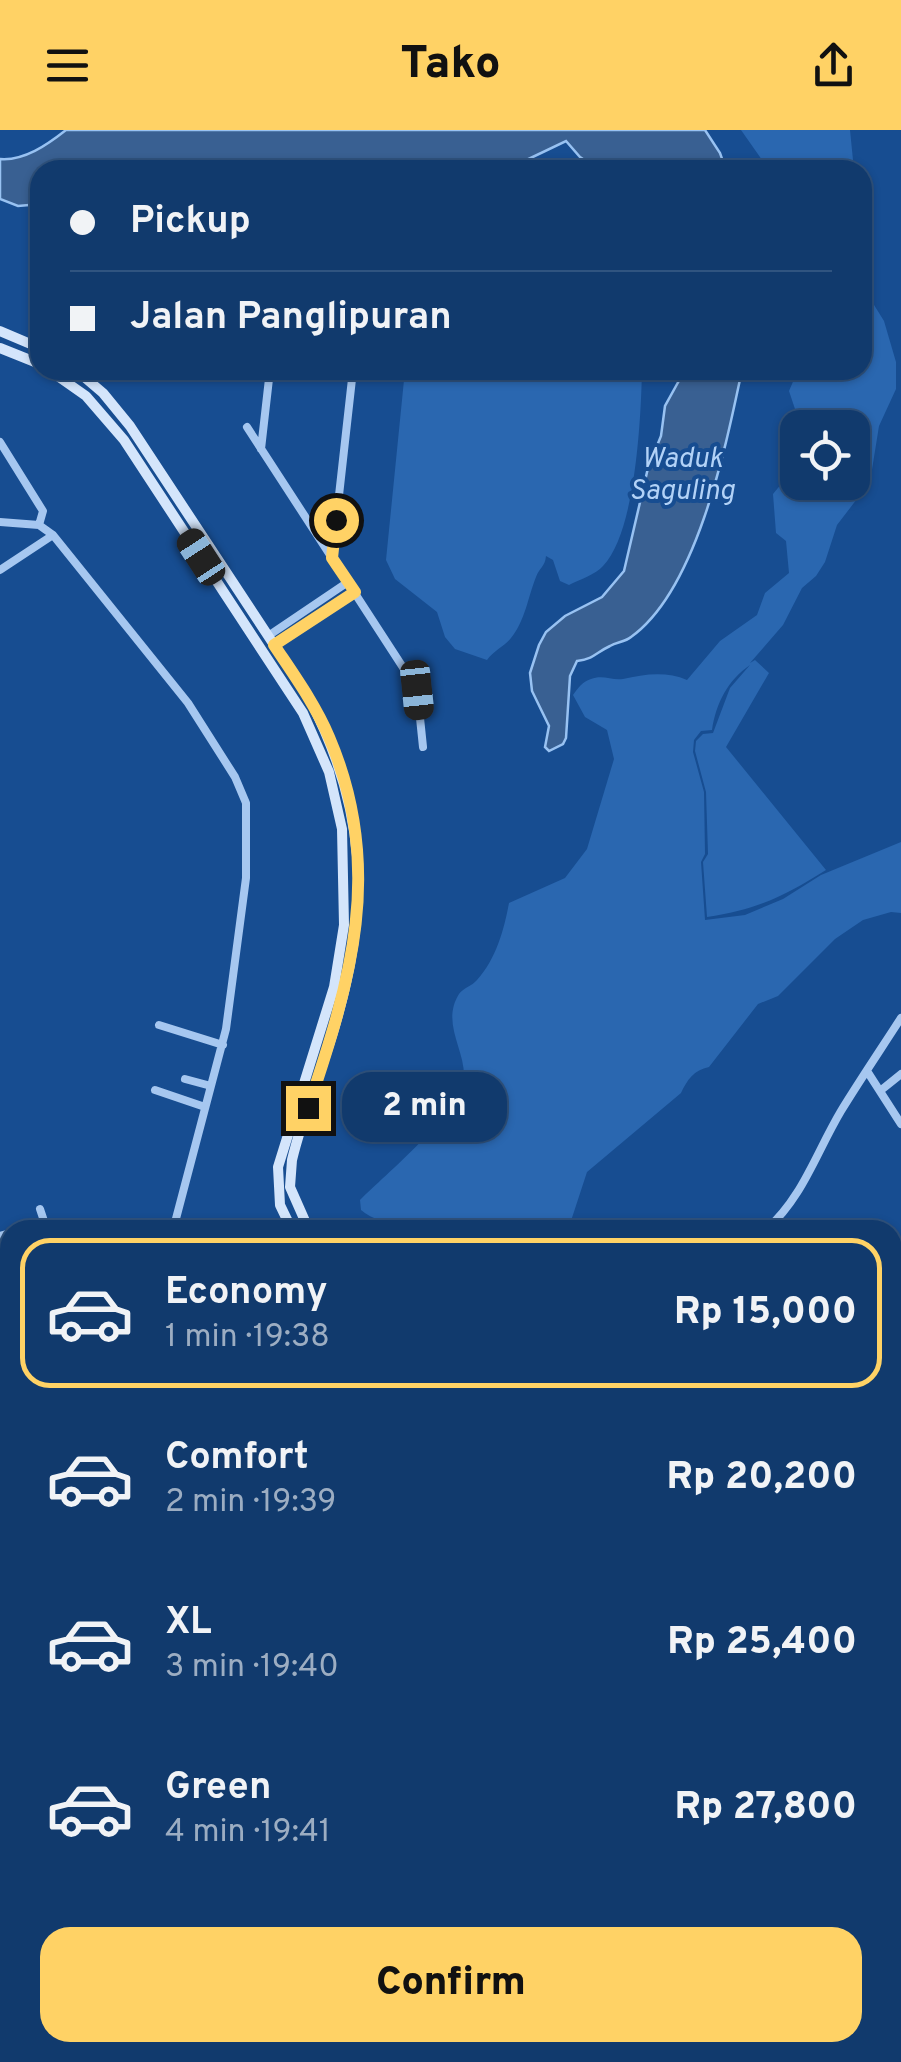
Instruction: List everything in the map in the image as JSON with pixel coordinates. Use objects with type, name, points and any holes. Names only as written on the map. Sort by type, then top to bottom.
[{"type":"main road","points":[[0,331],[30,344]]},
{"type":"main road","points":[[0,348],[30,360]]},
{"type":"main road","points":[[64,380],[109,420],[271,640],[310,698],[328,734],[352,805],[358,914],[353,957],[278,1167],[280,1205],[287,1220]]},
{"type":"main road","points":[[88,380],[130,426],[303,713],[329,772],[342,829],[345,908],[330,1024],[292,1160],[290,1187],[305,1220]]},
{"type":"street","points":[[261,450],[269,380]]},
{"type":"street","points":[[332,558],[352,380]]},
{"type":"street","points":[[247,428],[417,690],[423,746]]},
{"type":"street","points":[[0,442],[43,511],[40,525]]},
{"type":"street","points":[[0,522],[40,525],[53,535],[188,703],[235,777],[246,803],[243,905],[223,1045],[176,1220]]},
{"type":"street","points":[[0,570],[53,535]]},
{"type":"street","points":[[271,640],[348,582]]},
{"type":"street","points":[[271,640],[355,592]]},
{"type":"street","points":[[777,1220],[787,1211],[839,1114],[901,1018]]},
{"type":"street","points":[[159,1025],[223,1045]]},
{"type":"street","points":[[867,1070],[901,1124]]},
{"type":"street","points":[[880,1091],[901,1074]]},
{"type":"street","points":[[184,1079],[211,1086]]},
{"type":"street","points":[[155,1090],[205,1107]]},
{"type":"street","points":[[40,1209],[44,1220]]},
{"type":"shaded area","points":[[741,130],[850,130],[853,160],[762,160]]},
{"type":"shaded area","points":[[872,302],[884,321],[896,362],[896,389],[879,426],[870,482],[870,410],[795,410],[789,391],[794,380],[872,380]]},
{"type":"shaded area","points":[[404,380],[642,380],[630,501],[614,550],[600,569],[569,585],[560,581],[553,560],[546,556],[516,631],[487,660],[455,649],[445,637],[437,612],[395,579],[386,560]]},
{"type":"shaded area","points":[[780,485],[780,500],[856,500],[837,525],[816,576],[802,588],[783,625],[750,663],[755,660],[769,673],[726,747],[826,870],[770,901],[707,917],[703,862],[708,854],[706,792],[696,741],[703,734],[713,733],[730,688],[750,665],[729,685],[712,730],[701,731],[694,740],[693,752],[704,792],[705,854],[701,862],[705,920],[745,915],[783,899],[821,875],[901,842],[901,913],[863,920],[835,939],[778,996],[758,1004],[709,1067],[695,1073],[681,1093],[587,1172],[571,1220],[378,1220],[361,1210],[360,1200],[437,1125],[460,1091],[464,1077],[453,1026],[454,1005],[461,992],[484,972],[494,954],[509,903],[565,878],[587,849],[614,759],[607,730],[585,717],[573,695],[595,678],[663,674],[687,680],[720,641],[757,615],[765,593],[789,573],[786,541],[776,533],[773,494]]},
{"type":"water","points":[[66,130],[705,130],[722,160],[584,160],[566,141],[526,160],[30,160],[30,205],[18,206],[0,199],[0,159],[26,155]]},
{"type":"water","name":"Waduk Saguling","points":[[679,380],[740,380],[705,514],[674,586],[654,615],[629,639],[577,661],[570,676],[566,738],[549,751],[545,747],[549,726],[532,691],[530,673],[539,645],[546,632],[565,616],[602,597],[624,571],[648,468],[661,436],[665,406]]},
{"type":"route","points":[[308,1108],[336,1026],[353,957],[358,914],[356,834],[345,780],[328,734],[310,698],[274,645],[355,592],[332,558],[336,520]]}]
